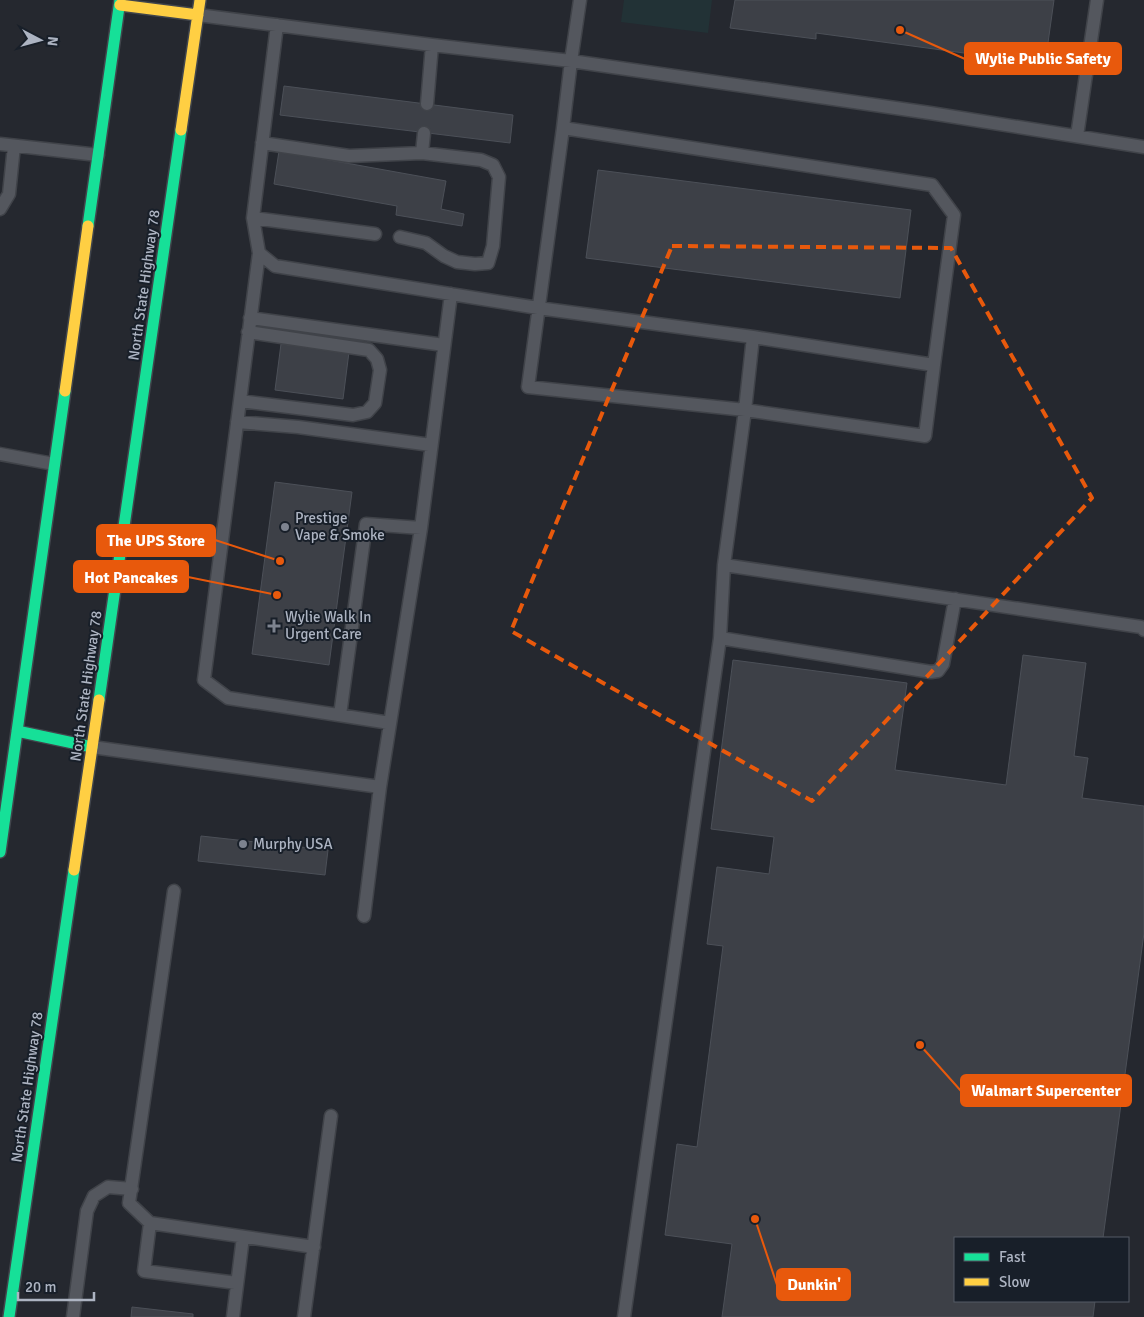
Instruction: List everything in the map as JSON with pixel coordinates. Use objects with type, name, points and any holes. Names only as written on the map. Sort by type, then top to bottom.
[{"type":"main road","name":"North State Highway 78","points":[[9,1317],[200,0]]},
{"type":"main road","points":[[0,852],[13,731],[54,464],[120,2],[198,15]]},
{"type":"main road","points":[[13,731],[92,747]]},
{"type":"lane","points":[[563,128],[932,185],[954,215],[925,436],[745,410],[528,387],[580,0]]},
{"type":"lane","points":[[1077,136],[1097,0]]},
{"type":"lane","points":[[198,15],[432,46],[572,62],[930,113],[1144,147]]},
{"type":"lane","points":[[277,25],[253,218],[259,253],[204,680],[228,698],[390,723]]},
{"type":"lane","points":[[427,104],[432,46]]},
{"type":"lane","points":[[422,153],[424,133]]},
{"type":"lane","points":[[262,143],[348,156],[422,153],[481,160],[493,166],[499,177],[493,246],[488,263],[457,262],[426,244],[400,238]]},
{"type":"lane","points":[[0,144],[98,155]]},
{"type":"lane","points":[[0,209],[9,194],[14,146]]},
{"type":"lane","points":[[253,218],[375,234]]},
{"type":"lane","points":[[259,253],[275,266],[538,308],[753,337],[934,365]]},
{"type":"lane","points":[[364,916],[380,787],[421,528],[451,294]]},
{"type":"lane","points":[[250,318],[444,345]]},
{"type":"lane","points":[[240,401],[353,415],[367,412],[375,403],[380,370],[377,359],[369,350],[248,332]]},
{"type":"lane","points":[[624,1317],[720,638],[724,565],[753,337]]},
{"type":"lane","points":[[237,422],[298,427],[431,445]]},
{"type":"lane","points":[[0,454],[54,464]]},
{"type":"lane","points":[[340,715],[366,524],[421,528]]},
{"type":"lane","points":[[724,565],[955,599],[1144,630]]},
{"type":"lane","points":[[720,638],[930,672],[938,670],[943,664],[955,599]]},
{"type":"lane","points":[[92,747],[380,787]]},
{"type":"lane","points":[[174,891],[129,1203],[150,1223],[314,1247]]},
{"type":"lane","points":[[304,1317],[331,1116]]},
{"type":"lane","points":[[73,1317],[88,1212],[94,1196],[108,1186],[132,1189]]},
{"type":"lane","points":[[150,1223],[144,1272],[237,1283]]},
{"type":"lane","points":[[233,1317],[243,1237]]},
{"type":"highlighted area","points":[[672,246],[951,248],[1092,498],[812,801],[511,631]]},
{"type":"shaded area","points":[[624,0],[712,0],[708,33],[621,22]]},
{"type":"building","points":[[735,0],[1054,0],[1045,64],[816,33],[816,39],[730,28]]},
{"type":"building","points":[[284,86],[513,115],[510,143],[280,115]]},
{"type":"building","points":[[279,151],[446,181],[441,209],[464,214],[462,226],[396,215],[397,206],[274,184]]},
{"type":"building","points":[[598,170],[911,210],[900,298],[586,258]]},
{"type":"building","points":[[281,344],[349,352],[343,399],[275,390]]},
{"type":"building","points":[[275,482],[352,492],[329,665],[252,654]]},
{"type":"building","points":[[1023,655],[1086,663],[1074,756],[1088,758],[1082,798],[1144,806],[1144,933],[1103,1237],[954,1237],[954,1302],[1095,1302],[1093,1317],[722,1317],[732,1244],[665,1235],[677,1144],[697,1147],[723,946],[707,944],[717,867],[769,874],[774,837],[711,829],[733,660],[907,683],[895,770],[1006,785]]},
{"type":"building","points":[[201,836],[328,850],[325,875],[198,861]]},
{"type":"building","points":[[132,1307],[193,1314],[193,1317],[131,1317]]},
{"type":"traffic: fast","points":[[88,226],[120,0]]},
{"type":"traffic: fast","points":[[99,700],[181,130]]},
{"type":"traffic: fast","points":[[0,852],[65,391]]},
{"type":"traffic: fast","points":[[17,731],[92,747]]},
{"type":"traffic: fast","points":[[9,1317],[74,870]]},
{"type":"traffic: slow","points":[[181,130],[200,0]]},
{"type":"traffic: slow","points":[[120,5],[198,15]]},
{"type":"traffic: slow","points":[[65,391],[88,226]]},
{"type":"traffic: slow","points":[[74,870],[99,700]]},
{"type":"place","name":"Wylie Public Safety","points":[[900,30]]},
{"type":"place","name":"Prestige Vape & Smoke","points":[[285,527]]},
{"type":"place","name":"The UPS Store","points":[[280,561]]},
{"type":"place","name":"Hot Pancakes","points":[[277,595]]},
{"type":"place","name":"Wylie Walk In Urgent Care","points":[[274,626]]},
{"type":"place","name":"Murphy USA","points":[[243,844]]},
{"type":"place","name":"Walmart Supercenter","points":[[920,1045]]},
{"type":"place","name":"Dunkin'","points":[[755,1219]]}]
